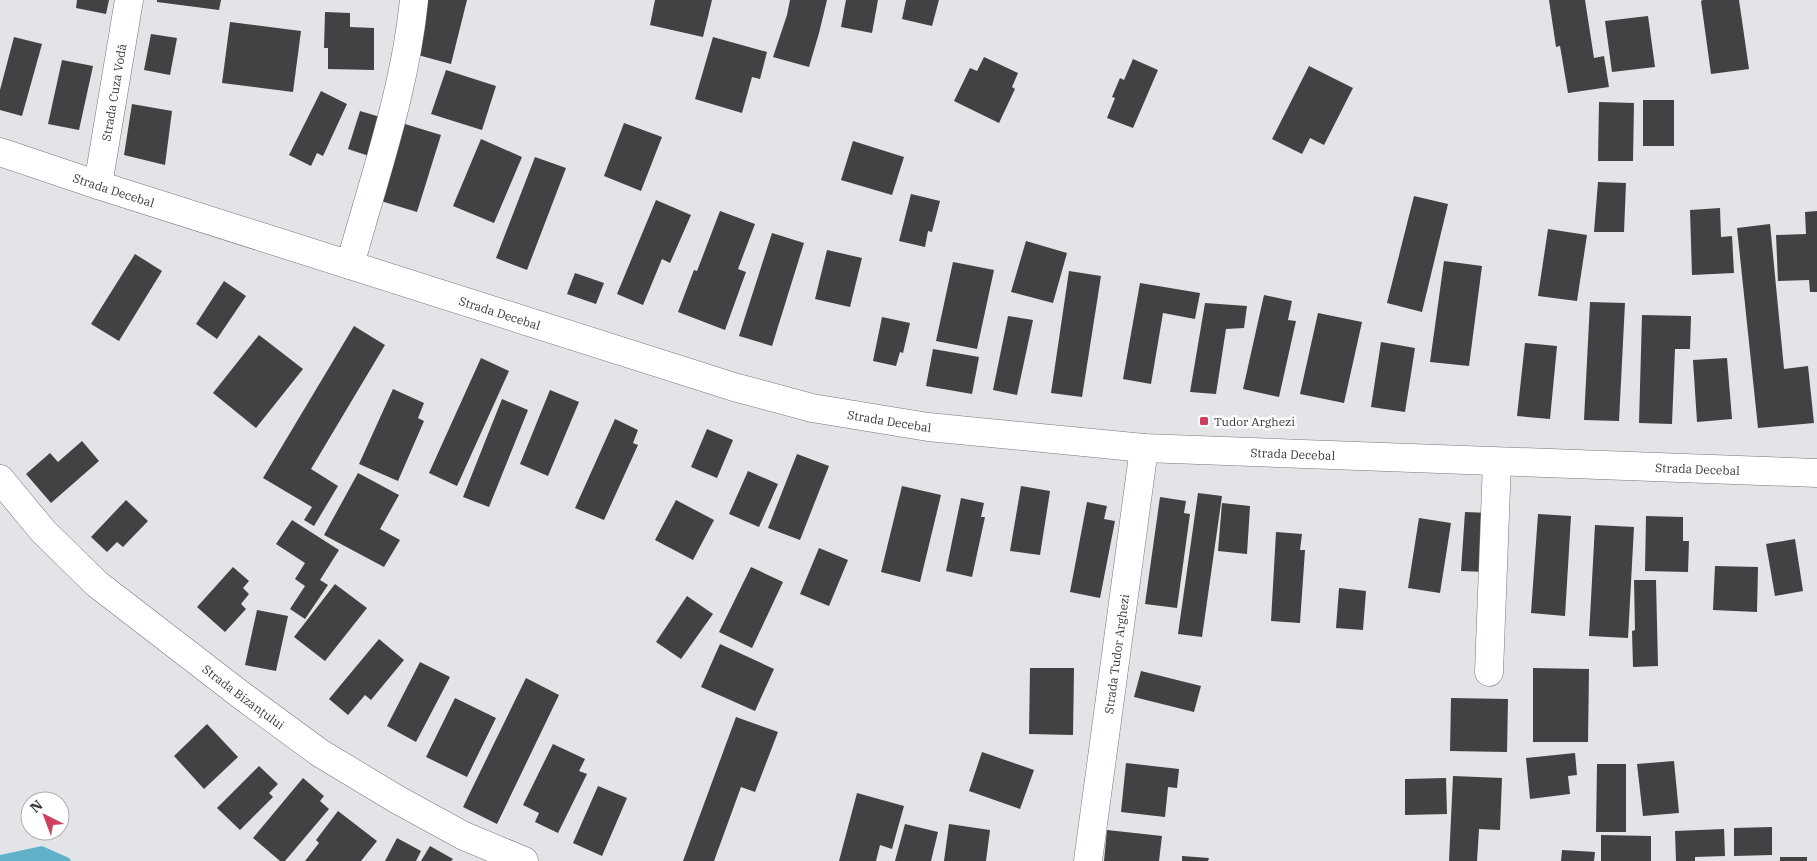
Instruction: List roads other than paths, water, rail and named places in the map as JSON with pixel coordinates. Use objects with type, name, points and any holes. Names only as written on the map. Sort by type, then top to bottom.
[{"type":"main road","name":"Strada Cuza Vodă","points":[[98,185],[129,0]]},
{"type":"main road","points":[[350,265],[380,164],[401,79],[412,23],[414,0]]},
{"type":"main road","name":"Strada Decebal","points":[[0,152],[98,185],[734,387],[812,408],[928,427],[1144,448],[1817,473]]},
{"type":"main road","name":"Strada Tudor Arghezi","points":[[1088,861],[1144,448]]},
{"type":"main road","points":[[1489,672],[1497,462]]},
{"type":"main road","name":"Strada Bizanțului","points":[[0,479],[44,531],[97,584],[320,753],[398,800],[464,836],[524,861]]},
{"type":"water","points":[[42,846],[69,858],[71,861],[0,861],[0,855]]},
{"type":"place","name":"Tudor Arghezi","points":[[1204,421]]}]
